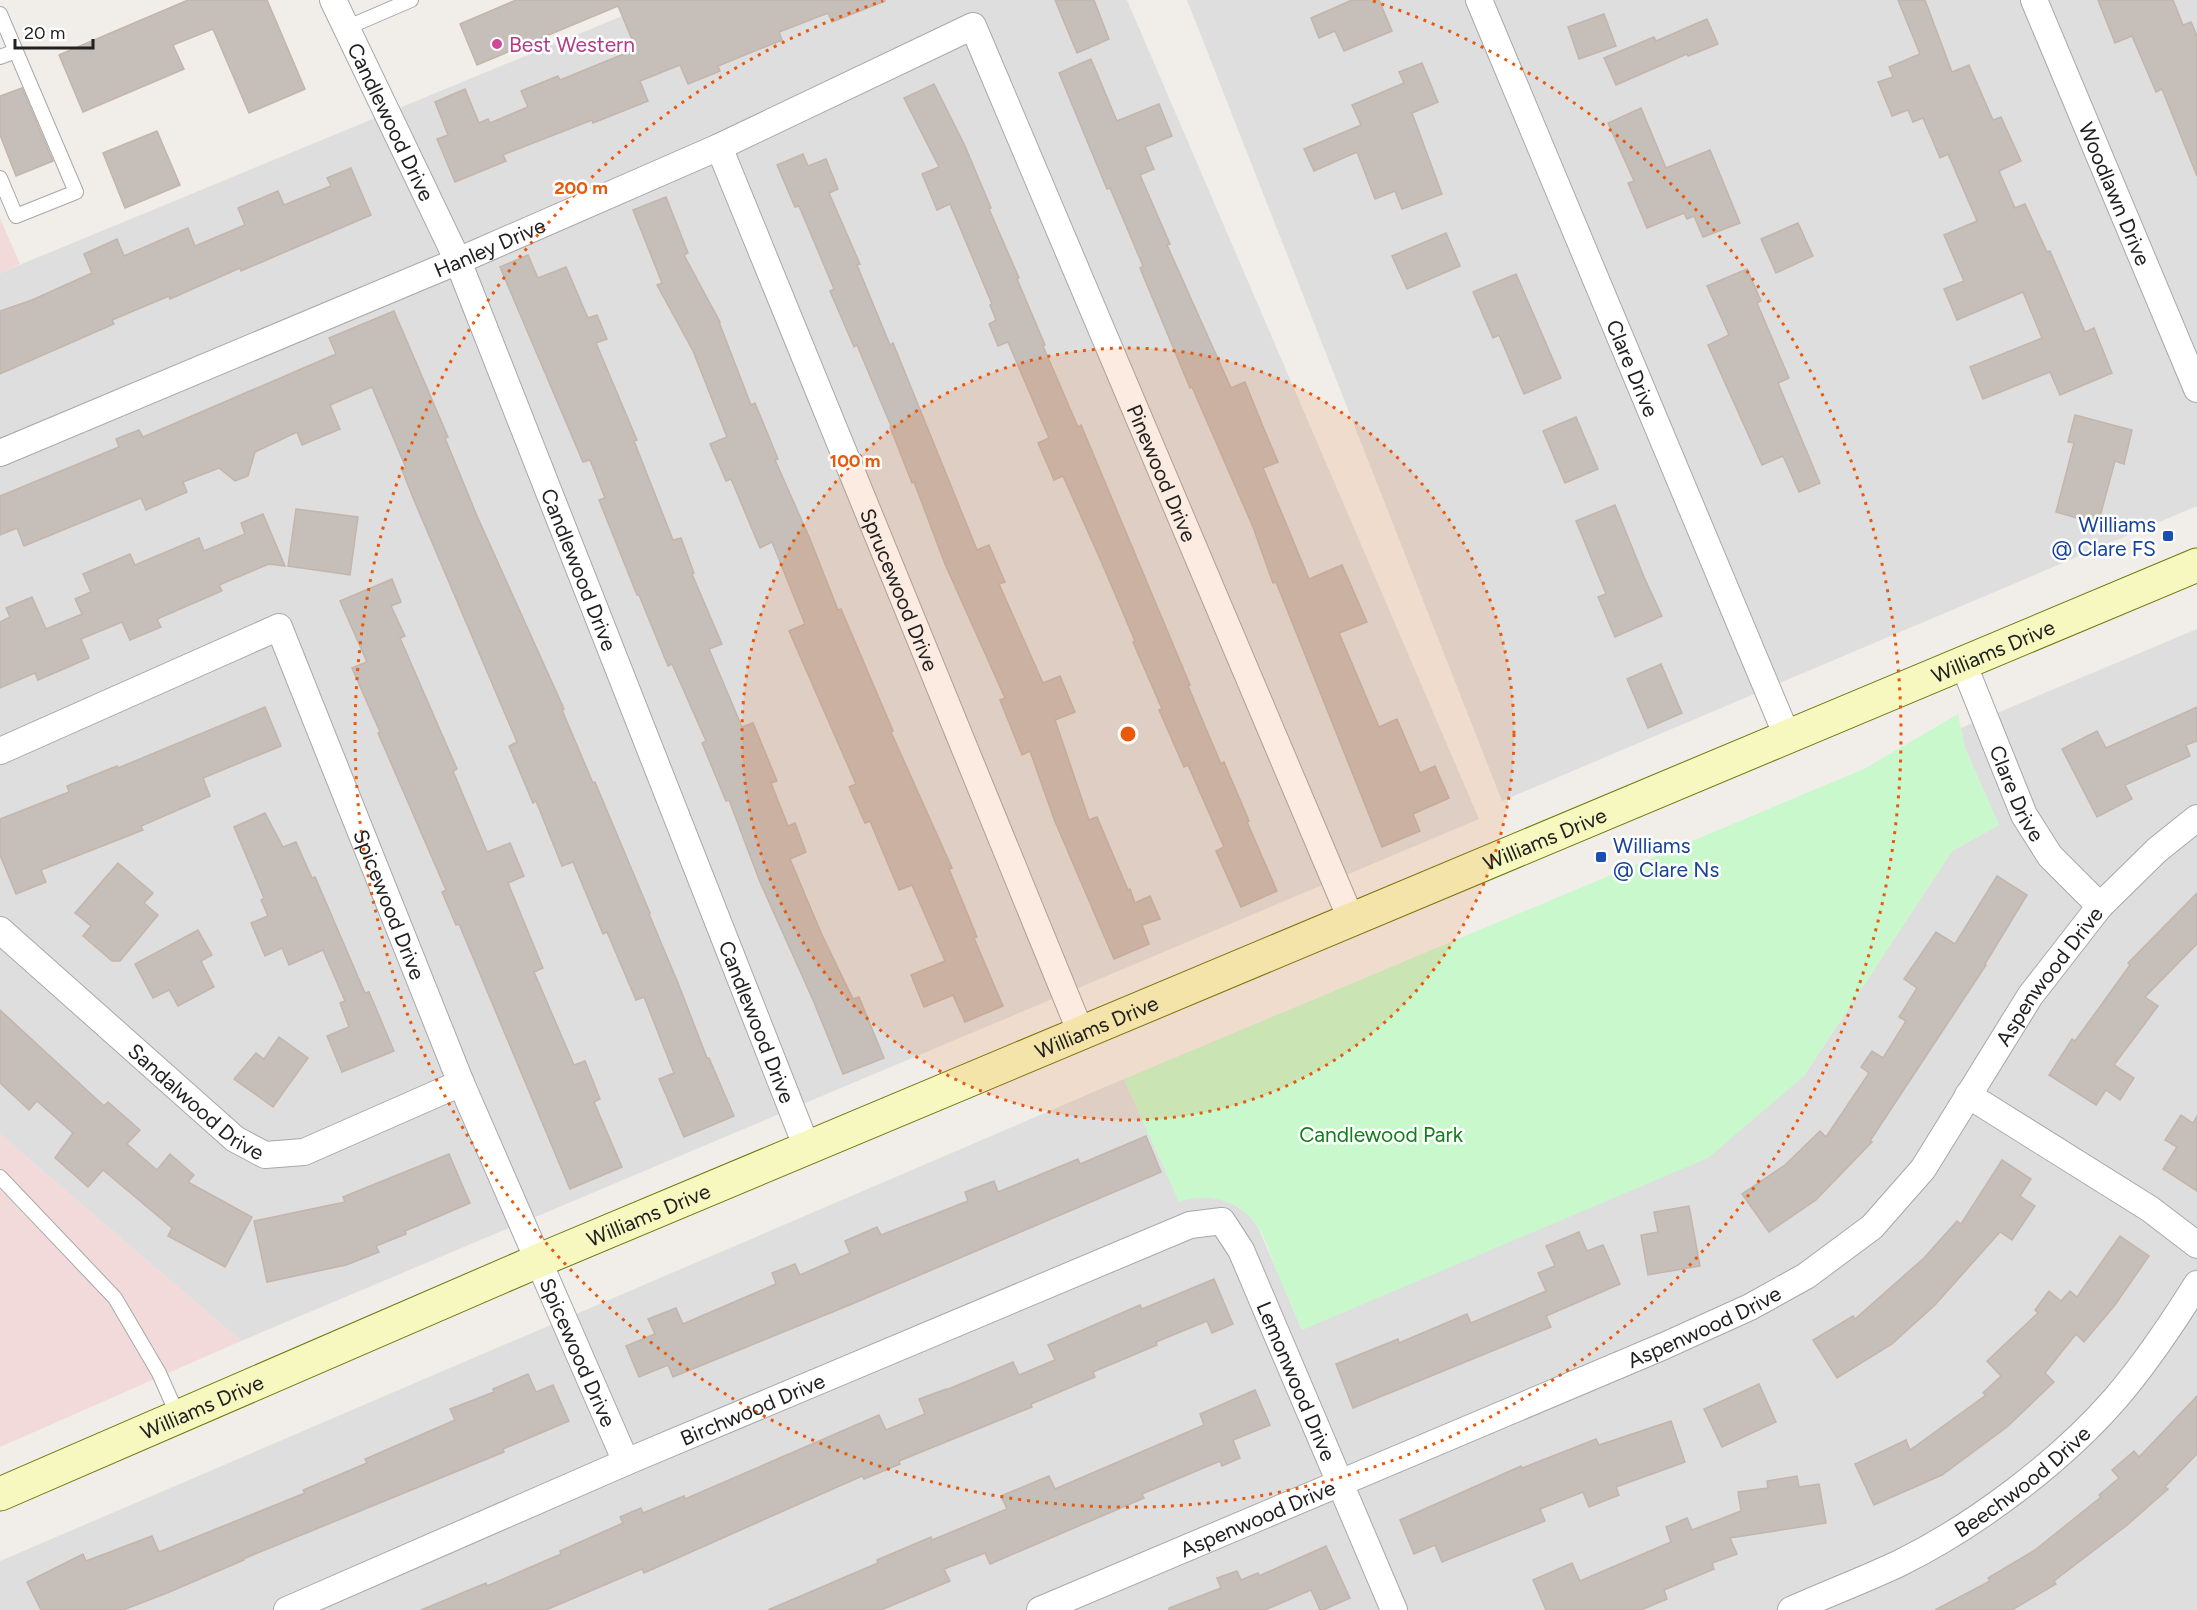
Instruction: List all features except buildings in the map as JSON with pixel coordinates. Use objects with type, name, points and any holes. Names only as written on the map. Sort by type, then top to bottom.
[{"type":"street","name":"Candlewood Drive","points":[[333,0],[458,261],[807,1148]]},
{"type":"street","name":"Clare Drive","points":[[1479,0],[1787,736]]},
{"type":"street","name":"Woodlawn Drive","points":[[2034,0],[2197,388]]},
{"type":"street","name":"Hanley Drive","points":[[0,453],[458,261],[719,147],[973,26]]},
{"type":"street","name":"Pinewood Drive","points":[[973,26],[1352,920]]},
{"type":"street","name":"Sprucewood Drive","points":[[719,147],[1081,1033]]},
{"type":"street","name":"Williams Drive","points":[[0,1494],[540,1260],[2197,565]]},
{"type":"street","name":"Spicewood Drive","points":[[0,752],[279,627],[461,1083],[626,1462]]},
{"type":"street","name":"Clare Drive","points":[[1963,663],[2024,815],[2050,856],[2100,906]]},
{"type":"street","name":"Aspenwood Drive","points":[[1040,1610],[1664,1346],[1750,1307],[1806,1276],[1872,1227],[1923,1169],[2030,996],[2100,906],[2157,850],[2197,818]]},
{"type":"street","name":"Sandalwood Drive","points":[[0,930],[235,1139],[265,1155],[304,1152],[461,1083]]},
{"type":"street","points":[[1968,1095],[2150,1209],[2197,1245]]},
{"type":"street","name":"Lemonwood Drive","points":[[1222,1221],[1241,1250],[1394,1610]]},
{"type":"street","name":"Birchwood Drive","points":[[288,1610],[626,1462],[1190,1225],[1222,1221]]},
{"type":"street","name":"Beechwood Drive","points":[[1791,1610],[1901,1562],[1982,1515],[2054,1460],[2115,1400],[2164,1336],[2197,1284]]},
{"type":"lane","points":[[346,28],[411,0]]},
{"type":"lane","points":[[0,14],[76,192],[16,216],[0,178]]},
{"type":"lane","points":[[0,57],[16,51]]},
{"type":"lane","points":[[0,1177],[115,1298],[159,1373],[178,1416]]},
{"type":"shaded area","points":[[661,0],[1127,0],[1479,819],[241,1341],[0,1134],[0,273]]},
{"type":"shaded area","points":[[1187,0],[2197,0],[2197,506],[1502,801]]},
{"type":"shaded area","points":[[0,218],[20,264],[0,273]]},
{"type":"shaded area","points":[[2197,629],[2197,1610],[0,1610],[0,1561],[1124,1079],[1179,1201],[1193,1197],[1207,1197],[1224,1200],[1244,1210],[1258,1227],[1302,1330],[1804,1076],[1952,851],[1999,825],[1965,748],[1961,728]]},
{"type":"shaded area","points":[[0,1134],[241,1341],[0,1447]]},
{"type":"green space","name":"Candlewood Park","points":[[1958,714],[1965,748],[1999,825],[1952,851],[1804,1076],[1708,1158],[1302,1330],[1263,1237],[1251,1218],[1233,1205],[1212,1198],[1179,1202],[1124,1079],[1864,769]]},
{"type":"place","name":"Best Western","points":[[497,44]]},
{"type":"place","name":"Williams @ Clare FS","points":[[2168,536]]},
{"type":"place","name":"Williams @ Clare Ns","points":[[1601,857]]}]
